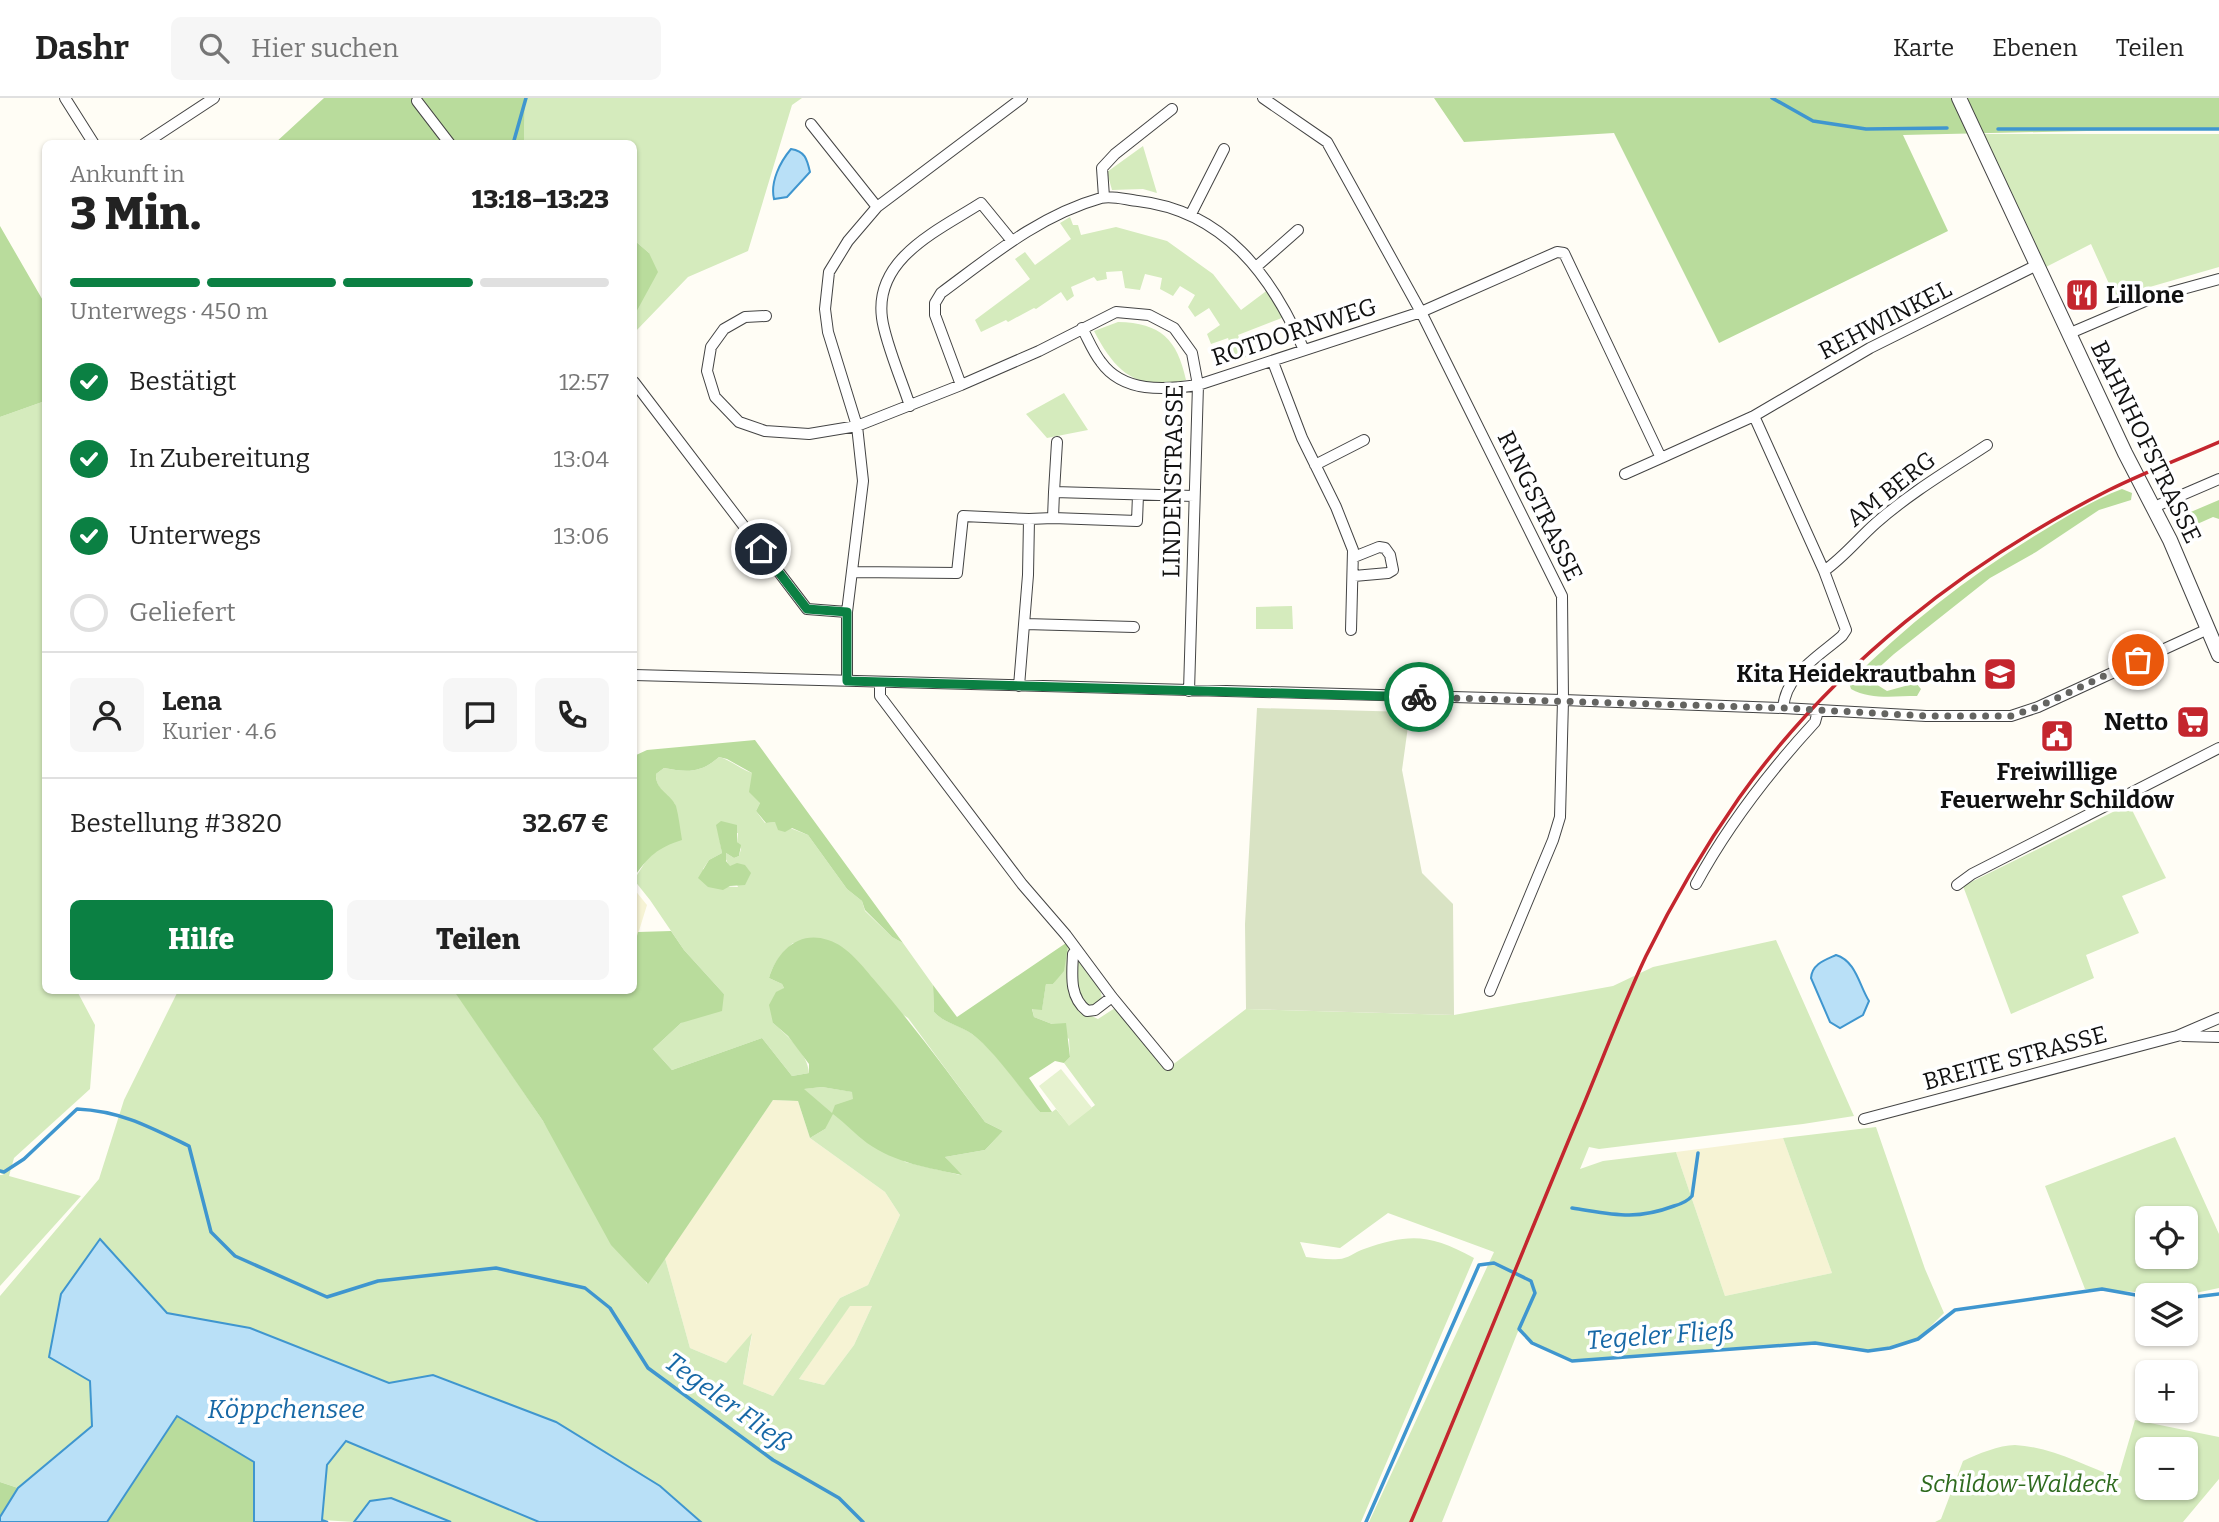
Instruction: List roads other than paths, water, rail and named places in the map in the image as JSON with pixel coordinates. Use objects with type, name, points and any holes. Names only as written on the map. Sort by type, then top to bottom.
[{"type":"street","points":[[65,98],[91,140]]},
{"type":"street","points":[[150,140],[214,98]]},
{"type":"street","points":[[847,681],[847,612],[863,481],[857,426],[828,332],[825,309],[829,272],[848,241],[877,207],[1022,98]]},
{"type":"street","name":"RINGSTRASSE","points":[[1263,98],[1327,142],[1421,312],[1562,596],[1560,817],[1490,991]]},
{"type":"street","name":"BAHNHOFSTRASSE","points":[[1959,98],[2068,334],[2170,540],[2219,655]]},
{"type":"street","points":[[417,102],[447,140]]},
{"type":"street","points":[[1104,197],[1102,168],[1115,153],[1172,109]]},
{"type":"street","points":[[811,124],[877,207]]},
{"type":"street","points":[[1191,214],[1224,149]]},
{"type":"street","points":[[961,385],[935,314],[935,303],[941,293],[1012,241],[1056,214],[1104,197],[1149,202],[1202,219],[1237,246],[1256,267],[1290,318],[1304,350]]},
{"type":"street","points":[[910,406],[882,319],[881,298],[888,276],[900,258],[981,203],[1012,241]]},
{"type":"street","points":[[1256,267],[1298,230]]},
{"type":"street","name":"ROTDORNWEG","points":[[1082,328],[1102,364],[1125,382],[1168,390],[1198,385],[1273,362],[1421,312],[1556,252],[1564,253],[1661,457]]},
{"type":"street","name":"REHWINKEL","points":[[1625,474],[1754,416],[1870,348],[2037,265]]},
{"type":"street","points":[[2068,334],[2157,296],[2219,279]]},
{"type":"street","name":"LINDENSTRASSE","points":[[765,316],[745,317],[724,329],[711,347],[707,370],[715,397],[739,422],[765,431],[809,434],[857,426],[910,406],[1040,351],[1116,312],[1149,314],[1174,328],[1192,353],[1198,385],[1189,691]]},
{"type":"street","points":[[1273,362],[1302,438],[1336,507],[1354,557],[1351,630]]},
{"type":"street","points":[[637,387],[807,609],[847,612]]},
{"type":"street","points":[[1754,416],[1824,570],[1846,630],[1794,677],[1784,697],[1783,708]]},
{"type":"street","points":[[1315,465],[1364,440]]},
{"type":"street","points":[[1054,518],[1057,442]]},
{"type":"street","name":"AM BERG","points":[[1824,570],[1836,563],[1875,523],[1987,445]]},
{"type":"street","points":[[2154,507],[2219,479]]},
{"type":"street","points":[[1054,492],[1194,496]]},
{"type":"street","points":[[853,572],[957,573],[963,516],[1137,521],[1138,495]]},
{"type":"street","points":[[1019,686],[1025,624],[1029,519]]},
{"type":"street","points":[[1354,557],[1379,547],[1385,548],[1393,564],[1393,570],[1388,573],[1354,576]]},
{"type":"street","points":[[1025,624],[1134,627]]},
{"type":"street","points":[[637,675],[1563,700],[1926,716],[2011,716],[2038,707],[2208,629]]},
{"type":"street","points":[[880,682],[880,696],[1023,884],[1168,1065]]},
{"type":"street","points":[[1696,884],[1753,795],[1815,722],[1818,711]]},
{"type":"street","points":[[1957,885],[1972,874],[2219,747]]},
{"type":"street","points":[[1076,950],[1073,954],[1073,988],[1079,1004],[1087,1011],[1096,1010],[1112,998]]},
{"type":"street","name":"BREITE STRASSE","points":[[1864,1119],[2177,1036],[2219,1018]]},
{"type":"street","name":"BREITE STRASSE","points":[[2177,1036],[2219,1037]]},
{"type":"water","points":[[791,149],[805,156],[810,172],[787,197],[774,199],[773,186],[777,173]]},
{"type":"water","points":[[1836,955],[1853,968],[1869,1001],[1863,1015],[1840,1028],[1830,1022],[1811,978],[1816,966]]},
{"type":"water","name":"Köppchensee","points":[[100,1239],[167,1313],[250,1328],[389,1383],[433,1375],[556,1422],[660,1486],[701,1522],[539,1522],[346,1441],[327,1465],[322,1520],[328,1522],[254,1522],[254,1462],[177,1416],[107,1522],[0,1522],[0,1517],[18,1488],[92,1426],[90,1381],[49,1357],[61,1294]]},
{"type":"water","points":[[391,1498],[451,1522],[354,1522],[370,1501]]},
{"type":"waterway","points":[[514,140],[526,98]]},
{"type":"waterway","points":[[1772,98],[1813,121],[1866,129],[1947,128]]},
{"type":"waterway","points":[[1998,129],[2219,129]]},
{"type":"waterway","name":"Tegeler Fließ","points":[[0,1171],[4,1172],[24,1159],[77,1109],[93,1110],[135,1121],[189,1146],[211,1232],[235,1256],[327,1297],[378,1281],[496,1268],[585,1288],[610,1308],[648,1368],[773,1460],[839,1498],[863,1522]]},
{"type":"waterway","points":[[1572,1208],[1635,1215],[1681,1204],[1692,1196],[1698,1153]]},
{"type":"waterway","name":"Tegeler Fließ","points":[[1366,1522],[1479,1265],[1494,1263],[1531,1281],[1535,1293],[1519,1329],[1532,1343],[1572,1361],[1815,1343],[1868,1351],[1890,1348],[1918,1339],[1955,1310],[2102,1289],[2135,1295]]},
{"type":"waterway","name":"Tegeler Fließ","points":[[2198,1297],[2219,1294]]},
{"type":"railway","points":[[1411,1522],[1636,977],[1678,895],[1739,798],[1776,750],[1859,662],[1905,622],[1954,585],[2004,550],[2056,519],[2123,483],[2219,442]]},
{"type":"place","name":"Lillone","points":[[2082,295]]},
{"type":"place","name":"Kita Heidekrautbahn","points":[[2000,674]]},
{"type":"place","name":"Netto","points":[[2193,722]]},
{"type":"place","name":"Freiwillige Feuerwehr Schildow","points":[[2057,736]]},
{"type":"park label","name":"Schildow-Waldeck","points":[[2019,1484]]}]
